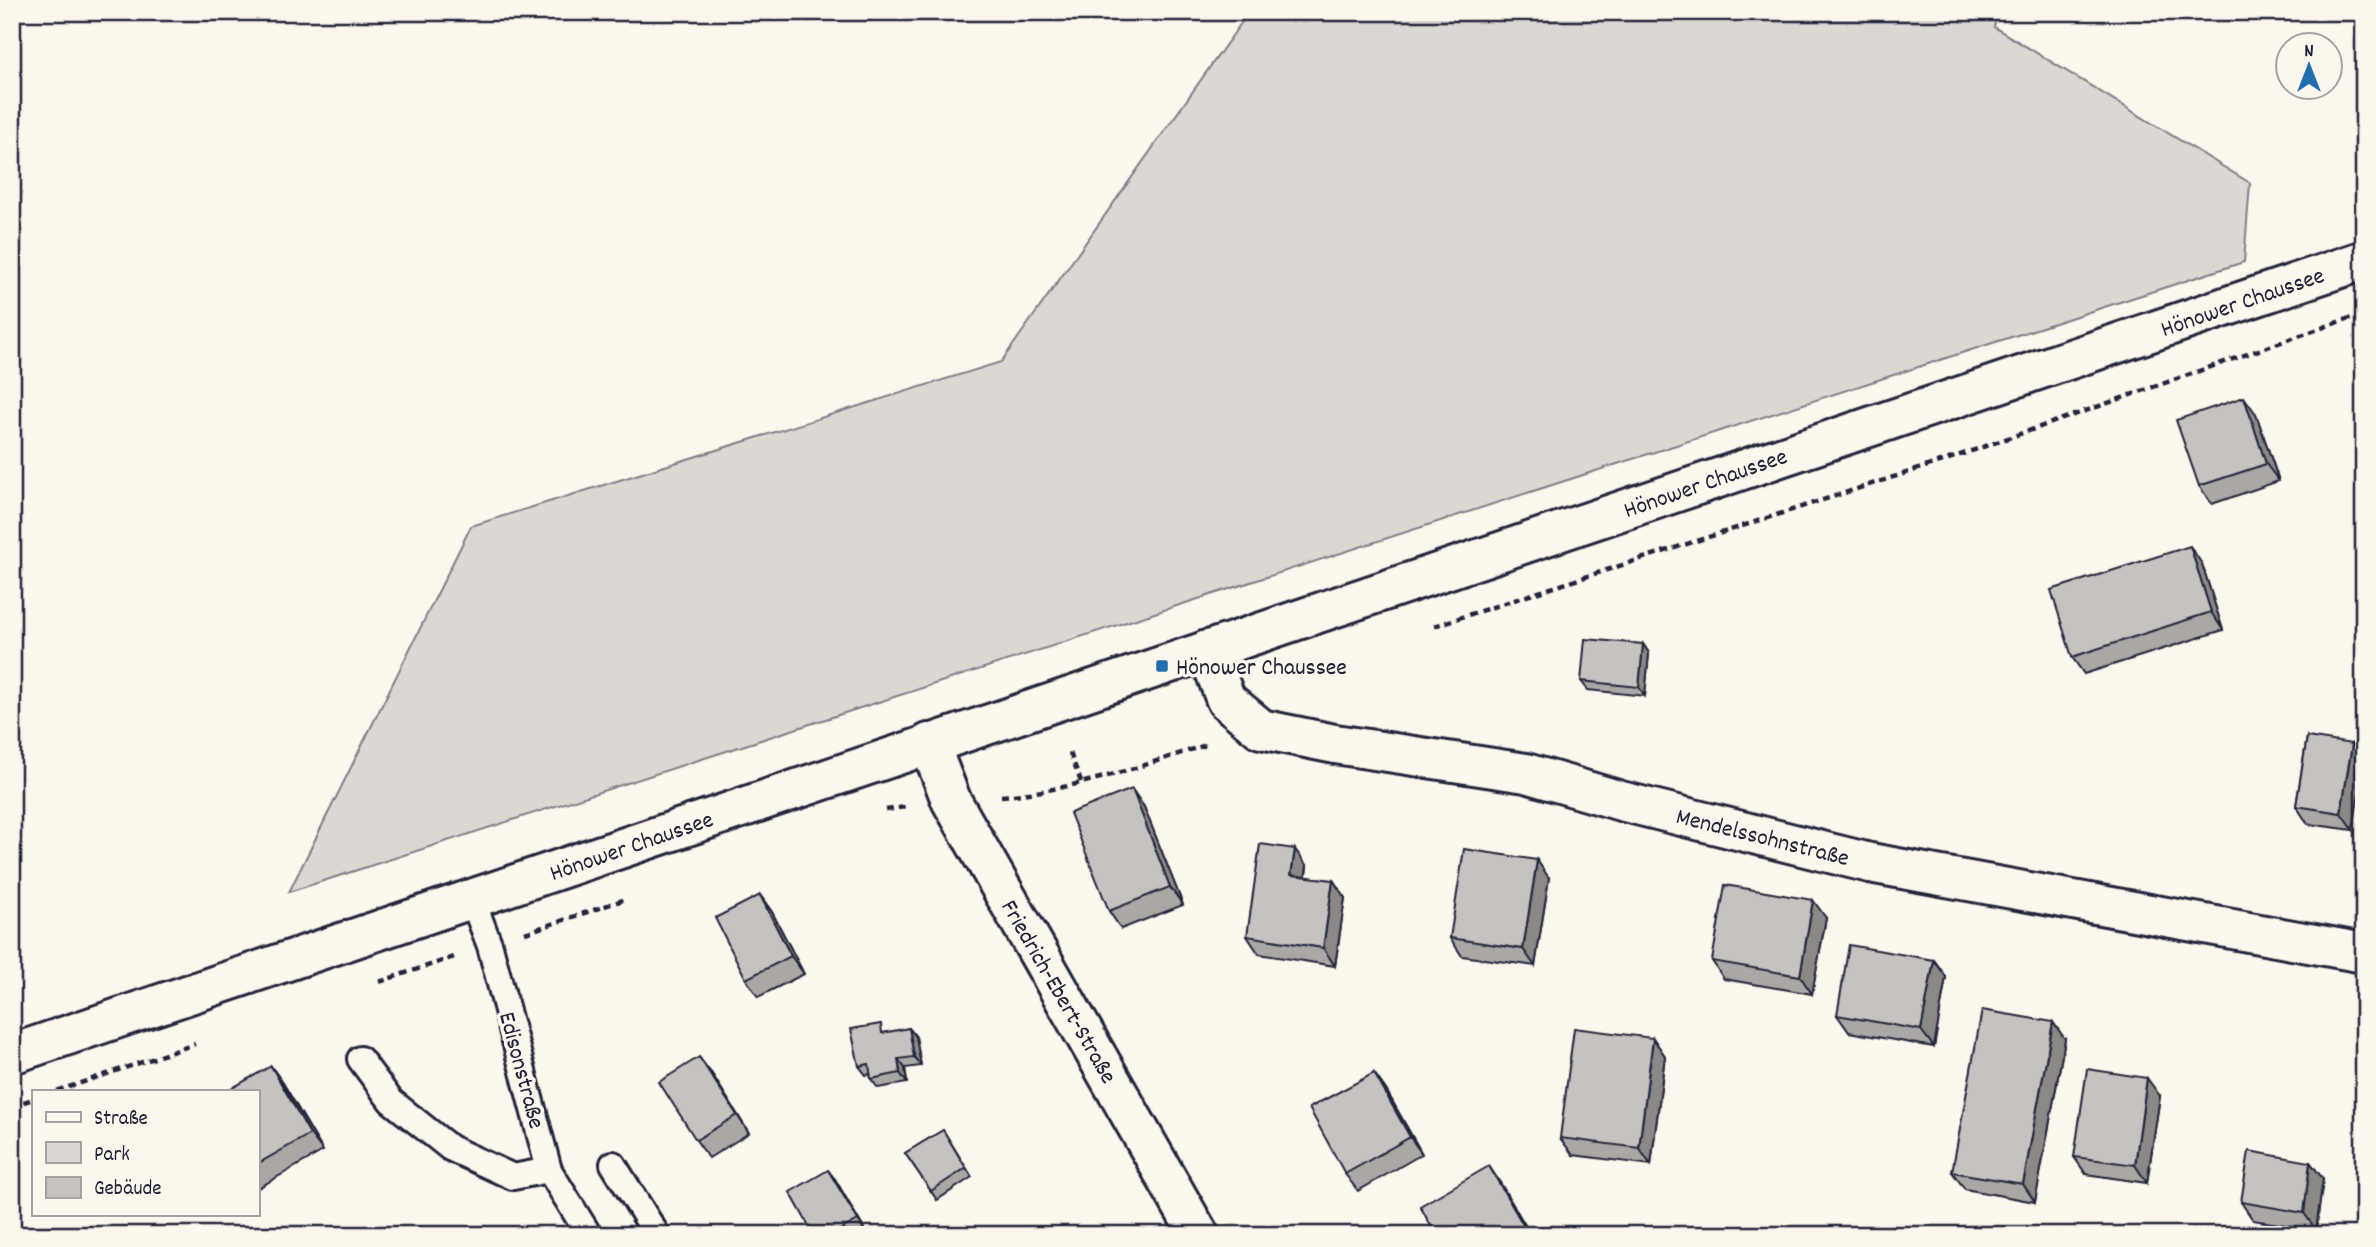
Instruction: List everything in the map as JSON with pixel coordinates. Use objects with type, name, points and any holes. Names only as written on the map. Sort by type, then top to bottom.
[{"type":"street","name":"Hönower Chaussee","points":[[12,1054],[2364,260]]},
{"type":"street","name":"Mendelssohnstraße","points":[[1207,650],[1226,700],[1261,729],[1335,744],[1526,774],[1621,801],[1870,863],[2364,953]]},
{"type":"street","name":"Friedrich-Ebert-Straße","points":[[929,743],[951,800],[1199,1235]]},
{"type":"lane","name":"Edisonstraße","points":[[472,899],[490,946],[549,1170],[589,1235]]},
{"type":"lane","points":[[360,1059],[391,1101],[450,1148],[513,1177],[549,1170]]},
{"type":"lane","points":[[613,1164],[657,1235]]},
{"type":"path","points":[[1432,626],[1943,461],[2364,313]]},
{"type":"path","points":[[881,811],[951,800],[1037,793],[1081,782],[1215,743],[1243,713]]},
{"type":"path","points":[[1070,753],[1081,782]]},
{"type":"path","points":[[376,983],[633,896]]},
{"type":"path","points":[[12,1106],[32,1099]]},
{"type":"green space","points":[[1249,12],[1998,12],[1994,27],[2250,183],[2244,262],[289,892],[471,526],[1001,362]]},
{"type":"building","points":[[2244,397],[2266,464],[2199,486],[2176,420]]},
{"type":"building","points":[[2190,546],[2211,612],[2072,657],[2051,590]]},
{"type":"building","points":[[1585,639],[1643,644],[1639,687],[1581,681]]},
{"type":"building","points":[[2307,737],[2352,744],[2341,813],[2296,806]]},
{"type":"building","points":[[1132,789],[1170,887],[1109,911],[1070,813]]},
{"type":"building","points":[[1260,844],[1295,849],[1291,875],[1333,880],[1323,948],[1247,936]]},
{"type":"building","points":[[1464,849],[1537,860],[1523,949],[1450,938]]},
{"type":"building","points":[[1725,885],[1813,900],[1800,976],[1712,961]]},
{"type":"building","points":[[760,895],[791,956],[746,979],[715,918]]},
{"type":"building","points":[[1849,945],[1934,960],[1921,1030],[1837,1015]]},
{"type":"building","points":[[1982,1010],[2053,1022],[2023,1184],[1952,1172]]},
{"type":"building","points":[[881,1024],[882,1033],[909,1028],[914,1057],[898,1059],[900,1073],[871,1079],[869,1064],[859,1066],[851,1029]]},
{"type":"building","points":[[1574,1028],[1653,1038],[1639,1148],[1560,1138]]},
{"type":"building","points":[[699,1057],[737,1115],[696,1140],[659,1082]]},
{"type":"building","points":[[271,1066],[310,1134],[259,1163],[259,1090],[229,1090]]},
{"type":"building","points":[[2087,1069],[2147,1078],[2135,1165],[2074,1157]]},
{"type":"building","points":[[1374,1073],[1410,1137],[1345,1174],[1309,1108]]},
{"type":"building","points":[[943,1130],[966,1168],[931,1191],[905,1153]]},
{"type":"building","points":[[2249,1151],[2310,1162],[2304,1213],[2241,1202]]},
{"type":"building","points":[[1489,1166],[1529,1235],[1436,1235],[1420,1206]]},
{"type":"building","points":[[828,1170],[858,1220],[831,1235],[814,1235],[790,1192]]},
{"type":"place","name":"Hönower Chaussee","points":[[1162,666]]}]
